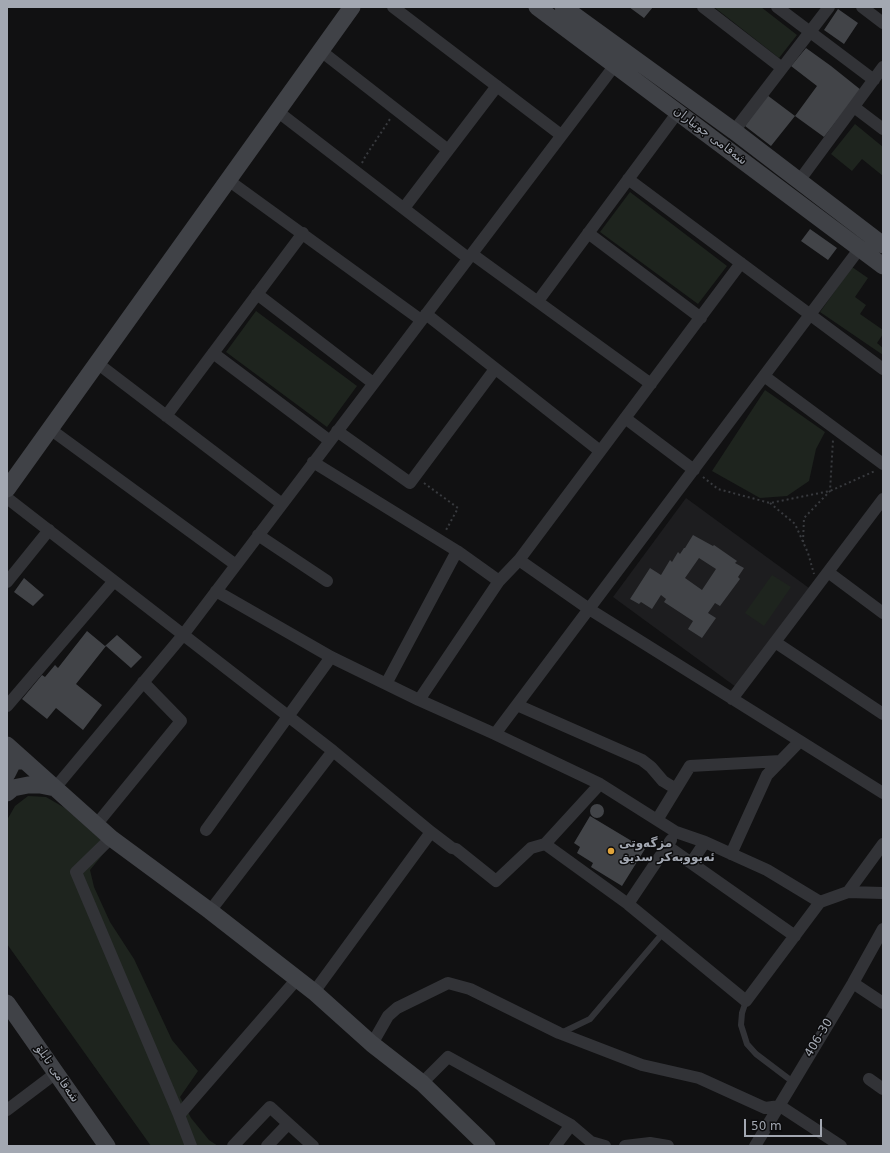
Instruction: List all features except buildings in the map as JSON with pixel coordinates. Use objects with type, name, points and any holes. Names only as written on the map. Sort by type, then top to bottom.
[{"type":"main road","points":[[7,489],[352,7]]},
{"type":"main road","name":"شەقامی جوتیاران","points":[[537,7],[883,266]]},
{"type":"main road","name":"شەقامی جوتیاران","points":[[564,7],[734,131],[883,245]]},
{"type":"main road","points":[[7,745],[111,838],[210,911],[314,992],[372,1044],[422,1083],[487,1146]]},
{"type":"main road","points":[[7,756],[9,782]]},
{"type":"main road","points":[[9,782],[13,762],[17,760],[26,762]]},
{"type":"main road","points":[[9,782],[55,788]]},
{"type":"main road","name":"شەقامی تابلۆ","points":[[7,1003],[107,1146]]},
{"type":"street","points":[[393,7],[561,136]]},
{"type":"street","points":[[703,7],[782,68]]},
{"type":"street","points":[[777,7],[874,80]]},
{"type":"street","points":[[734,131],[828,7]]},
{"type":"street","points":[[862,7],[883,23]]},
{"type":"street","points":[[321,51],[448,150]]},
{"type":"street","points":[[55,788],[183,635],[615,65]]},
{"type":"street","points":[[799,181],[883,67]]},
{"type":"street","points":[[404,208],[497,86]]},
{"type":"street","points":[[854,107],[883,129]]},
{"type":"street","points":[[277,111],[404,208],[470,256],[538,301],[651,384]]},
{"type":"street","points":[[538,301],[678,112]]},
{"type":"street","points":[[628,178],[883,369]]},
{"type":"street","points":[[228,180],[495,369],[600,451]]},
{"type":"street","points":[[166,416],[303,233]]},
{"type":"street","points":[[588,233],[701,318]]},
{"type":"street","points":[[496,734],[860,248]]},
{"type":"street","points":[[419,700],[499,581],[519,560],[741,263]]},
{"type":"street","points":[[257,294],[373,383]]},
{"type":"street","points":[[213,353],[333,436],[410,483],[495,369]]},
{"type":"street","points":[[98,363],[282,504]]},
{"type":"street","points":[[764,376],[827,423],[880,467]]},
{"type":"street","points":[[625,418],[694,470]]},
{"type":"street","points":[[50,429],[236,565]]},
{"type":"street","points":[[314,462],[458,551],[499,581]]},
{"type":"street","points":[[7,498],[333,751],[431,832],[452,848],[456,849],[496,881],[532,848],[545,844],[600,784]]},
{"type":"street","points":[[732,699],[883,499]]},
{"type":"street","points":[[7,582],[49,530]]},
{"type":"street","points":[[258,535],[326,582]]},
{"type":"street","points":[[386,684],[458,551]]},
{"type":"street","points":[[519,560],[589,609],[883,793]]},
{"type":"street","points":[[828,572],[883,613]]},
{"type":"street","points":[[7,706],[114,581]]},
{"type":"street","points":[[216,590],[331,657],[419,700],[496,734],[600,784],[676,832],[705,842],[767,870],[820,902]]},
{"type":"street","points":[[775,642],[883,714]]},
{"type":"street","points":[[206,830],[331,657]]},
{"type":"street","points":[[96,825],[181,721],[143,682]]},
{"type":"street","points":[[517,705],[642,760],[651,767],[663,782],[676,789]]},
{"type":"street","points":[[731,854],[767,775],[800,741]]},
{"type":"street","points":[[210,911],[333,751]]},
{"type":"street","points":[[657,820],[690,766],[781,761]]},
{"type":"street","points":[[314,992],[431,832]]},
{"type":"street","points":[[628,904],[676,832]]},
{"type":"street","points":[[111,838],[76,872],[191,1146]]},
{"type":"street","points":[[691,863],[705,842]]},
{"type":"street","points":[[545,844],[628,904],[746,1002],[820,902],[848,892],[883,893]]},
{"type":"street","points":[[848,892],[883,844]]},
{"type":"street","points":[[667,846],[795,936]]},
{"type":"street","name":"406-30","points":[[755,1146],[853,983],[883,929]]},
{"type":"street","points":[[179,1115],[297,979]]},
{"type":"street","points":[[372,1044],[388,1016],[397,1008],[448,983],[470,989],[559,1034],[642,1065],[699,1078],[765,1108],[780,1106],[841,1146]]},
{"type":"street","points":[[853,983],[883,1003]]},
{"type":"street","points":[[422,1083],[448,1057],[571,1126],[591,1142],[605,1146]]},
{"type":"street","points":[[7,1110],[56,1073]]},
{"type":"street","points":[[869,1079],[883,1089]]},
{"type":"street","points":[[233,1146],[270,1107],[313,1146]]},
{"type":"street","points":[[267,1146],[288,1124]]},
{"type":"street","points":[[555,1146],[571,1126]]},
{"type":"street","points":[[625,1146],[650,1143],[668,1146]]},
{"type":"lane","points":[[559,1034],[590,1019],[663,933]]},
{"type":"lane","points":[[746,1002],[742,1013],[741,1025],[747,1044],[756,1054],[793,1082]]},
{"type":"path","points":[[358,173],[365,157],[396,110]]},
{"type":"path","points":[[803,542],[804,518],[830,491],[833,440],[827,423]]},
{"type":"path","points":[[770,503],[830,491],[880,467]]},
{"type":"path","points":[[694,470],[718,489],[770,503],[796,524],[808,553],[817,587]]},
{"type":"path","points":[[415,476],[458,508],[440,540]]},
{"type":"shaded area","points":[[714,7],[761,7],[797,35],[779,58]]},
{"type":"shaded area","points":[[855,124],[883,147],[883,176],[862,159],[852,171],[831,154]]},
{"type":"shaded area","points":[[630,192],[727,266],[698,304],[600,232]]},
{"type":"shaded area","points":[[852,267],[868,278],[855,297],[866,305],[860,314],[883,330],[883,334],[877,343],[883,348],[883,355],[820,312]]},
{"type":"shaded area","points":[[256,311],[357,386],[327,427],[226,352]]},
{"type":"shaded area","points":[[765,390],[825,432],[816,449],[809,481],[787,496],[760,498],[712,471]]},
{"type":"shaded area","points":[[686,498],[809,588],[736,687],[613,597]]},
{"type":"shaded area","points":[[772,575],[791,587],[764,626],[745,613]]},
{"type":"shaded area","points":[[28,796],[46,797],[65,808],[109,847],[90,870],[94,887],[110,922],[134,959],[172,1040],[198,1071],[180,1097],[191,1118],[209,1140],[218,1146],[151,1146],[7,944],[7,820],[15,806]]},
{"type":"place","name":"مزگەوتی ئەبووبەکر سدیق","points":[[611,851]]}]
